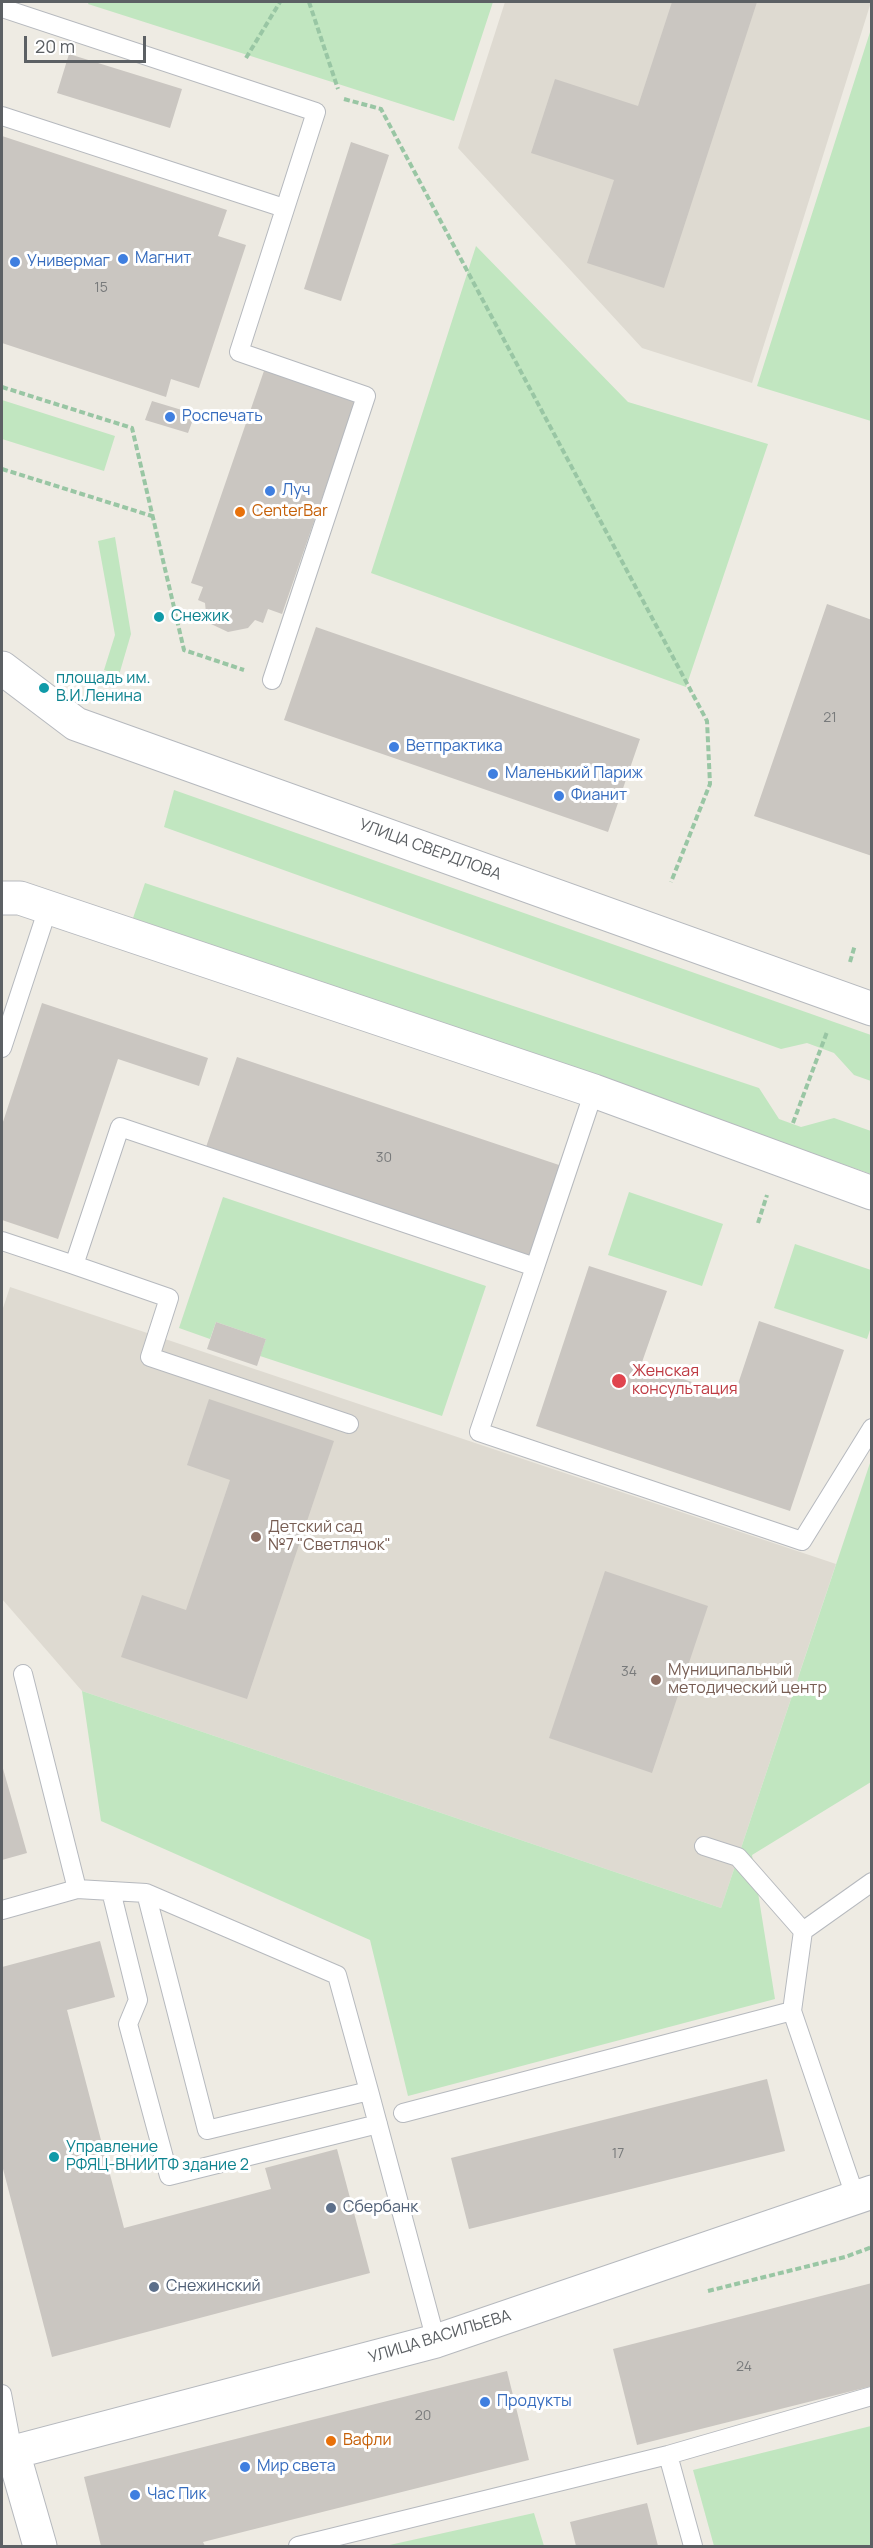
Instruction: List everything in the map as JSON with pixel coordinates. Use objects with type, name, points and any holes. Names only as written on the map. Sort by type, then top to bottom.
[{"type":"street","name":"УЛИЦА СВЕРДЛОВА","points":[[2,668],[76,724],[872,1009]]},
{"type":"street","points":[[2,898],[20,898],[594,1091],[872,1193]]},
{"type":"street","name":"УЛИЦА ВАСИЛЬЕВА","points":[[7,2453],[436,2341],[863,2194]]},
{"type":"street","points":[[7,2453],[40,2547]]},
{"type":"lane","points":[[2,8],[316,112],[239,352],[366,396],[272,680]]},
{"type":"lane","points":[[2,116],[284,208]]},
{"type":"lane","points":[[2,1048],[48,908]]},
{"type":"lane","points":[[594,1091],[479,1432],[802,1541],[871,1431]]},
{"type":"lane","points":[[74,1265],[120,1127],[535,1267]]},
{"type":"lane","points":[[2,1241],[169,1298],[150,1357],[349,1424]]},
{"type":"lane","points":[[23,1674],[77,1889]]},
{"type":"lane","points":[[704,1846],[738,1857],[803,1930]]},
{"type":"lane","points":[[863,2194],[792,2011],[803,1930],[872,1882]]},
{"type":"lane","points":[[2,1910],[77,1889],[146,1893],[337,1976],[436,2341]]},
{"type":"lane","points":[[111,1891],[138,2000],[128,2024],[169,2176],[378,2124]]},
{"type":"lane","points":[[146,1893],[207,2130],[369,2091]]},
{"type":"lane","points":[[403,2113],[792,2011]]},
{"type":"lane","points":[[2,2394],[7,2453]]},
{"type":"lane","points":[[298,2547],[668,2455],[872,2396]]},
{"type":"lane","points":[[668,2455],[693,2547]]},
{"type":"path","points":[[231,84],[279,2]]},
{"type":"path","points":[[309,2],[341,98],[381,109],[707,721],[710,784],[671,882]]},
{"type":"path","points":[[2,387],[132,428],[184,650],[272,680]]},
{"type":"path","points":[[2,469],[152,516]]},
{"type":"path","points":[[758,1223],[839,998],[855,945]]},
{"type":"shaded area","points":[[505,2],[871,2],[752,383],[642,348],[458,148]]},
{"type":"shaded area","points":[[10,1287],[836,1564],[721,1908],[82,1691],[2,1599],[2,1311]]},
{"type":"green space","points":[[89,2],[493,2],[454,121],[88,4]]},
{"type":"green space","points":[[871,29],[871,421],[757,386]]},
{"type":"green space","points":[[476,246],[628,402],[768,444],[686,687],[371,573]]},
{"type":"green space","points":[[2,400],[115,436],[104,471],[2,439]]},
{"type":"green space","points":[[115,537],[131,634],[119,675],[104,670],[115,635],[98,541]]},
{"type":"green space","points":[[174,790],[871,1035],[871,1081],[854,1075],[834,1053],[807,1043],[781,1049],[164,827]]},
{"type":"green space","points":[[145,883],[759,1088],[779,1119],[801,1127],[834,1118],[871,1131],[871,1174],[133,918]]},
{"type":"green space","points":[[629,1192],[723,1224],[702,1286],[608,1255]]},
{"type":"green space","points":[[223,1197],[486,1286],[442,1416],[260,1356],[266,1339],[216,1322],[210,1339],[179,1328]]},
{"type":"green space","points":[[795,1244],[871,1270],[871,1327],[867,1339],[774,1308]]},
{"type":"green space","points":[[871,1460],[871,1782],[752,1855],[775,1999],[408,2096],[370,1940],[101,1821],[82,1691],[721,1908]]},
{"type":"green space","points":[[871,2426],[871,2546],[714,2546],[693,2470]]},
{"type":"green space","points":[[534,2513],[544,2546],[385,2546]]},
{"type":"building","points":[[672,2],[757,2],[664,288],[587,263],[614,180],[531,153],[555,79],[638,106]]},
{"type":"building","points":[[69,54],[182,89],[170,128],[57,93]]},
{"type":"building","points":[[2,136],[227,210],[218,236],[246,245],[199,388],[171,379],[166,397],[2,343]]},
{"type":"building","points":[[351,142],[389,155],[341,301],[304,289]]},
{"type":"building","points":[[266,365],[357,397],[282,614],[268,609],[263,623],[255,620],[248,628],[228,632],[211,624],[205,603],[198,600],[203,587],[191,583]]},
{"type":"building","name":"Роспечать","points":[[152,401],[195,414],[188,433],[145,420]]},
{"type":"building","points":[[827,604],[872,620],[872,856],[754,816]]},
{"type":"building","points":[[316,627],[640,739],[608,832],[284,720]]},
{"type":"building","points":[[42,1003],[208,1058],[199,1086],[118,1059],[58,1239],[2,1220],[2,1125]]},
{"type":"building","points":[[237,1057],[562,1166],[530,1259],[205,1150]]},
{"type":"building","name":"Женская консультация","points":[[589,1266],[667,1291],[641,1365],[734,1396],[759,1321],[844,1350],[790,1511],[536,1426]]},
{"type":"building","points":[[216,1322],[266,1339],[257,1366],[207,1349]]},
{"type":"building","name":"Детский сад №7 \"Светлячок\"","points":[[209,1399],[334,1441],[247,1699],[121,1657],[142,1595],[186,1610],[230,1480],[187,1465]]},
{"type":"building","points":[[605,1571],[708,1606],[652,1773],[549,1738]]},
{"type":"building","points":[[2,1765],[27,1853],[2,1860]]},
{"type":"building","name":"Управление РФЯЦ-ВНИИТФ здание 2","points":[[100,1941],[115,1997],[67,2010],[124,2228],[271,2189],[265,2168],[337,2149],[370,2273],[52,2357],[2,2165],[2,1967]]},
{"type":"building","points":[[767,2079],[785,2151],[469,2229],[451,2158]]},
{"type":"building","points":[[872,2283],[872,2386],[637,2445],[613,2349]]},
{"type":"building","points":[[507,2371],[529,2460],[203,2542],[205,2546],[101,2546],[84,2477]]},
{"type":"building","points":[[647,2503],[658,2546],[576,2546],[570,2522]]},
{"type":"place","name":"Магнит","points":[[123,259]]},
{"type":"place","name":"Универмаг","points":[[15,262]]},
{"type":"place","name":"Роспечать","points":[[170,417]]},
{"type":"place","name":"Луч","points":[[270,491]]},
{"type":"place","name":"CenterBar","points":[[240,512]]},
{"type":"place","name":"Снежик","points":[[159,617]]},
{"type":"place","name":"площадь им. В.И.Ленина","points":[[44,688]]},
{"type":"place","name":"Ветпрактика","points":[[394,747]]},
{"type":"place","name":"Маленький Париж","points":[[493,774]]},
{"type":"place","name":"Фианит","points":[[559,796]]},
{"type":"place","name":"Женская консультация","points":[[619,1381]]},
{"type":"place","name":"Детский сад №7 \"Светлячок\"","points":[[256,1537]]},
{"type":"place","name":"Муниципальный методический центр","points":[[656,1680]]},
{"type":"place","name":"Управление РФЯЦ-ВНИИТФ здание 2","points":[[54,2157]]},
{"type":"place","name":"Сбербанк","points":[[331,2208]]},
{"type":"place","name":"Снежинский","points":[[154,2287]]},
{"type":"place","name":"Продукты","points":[[485,2402]]},
{"type":"place","name":"Вафли","points":[[331,2441]]},
{"type":"place","name":"Мир света","points":[[245,2467]]},
{"type":"place","name":"Час Пик","points":[[135,2495]]}]
